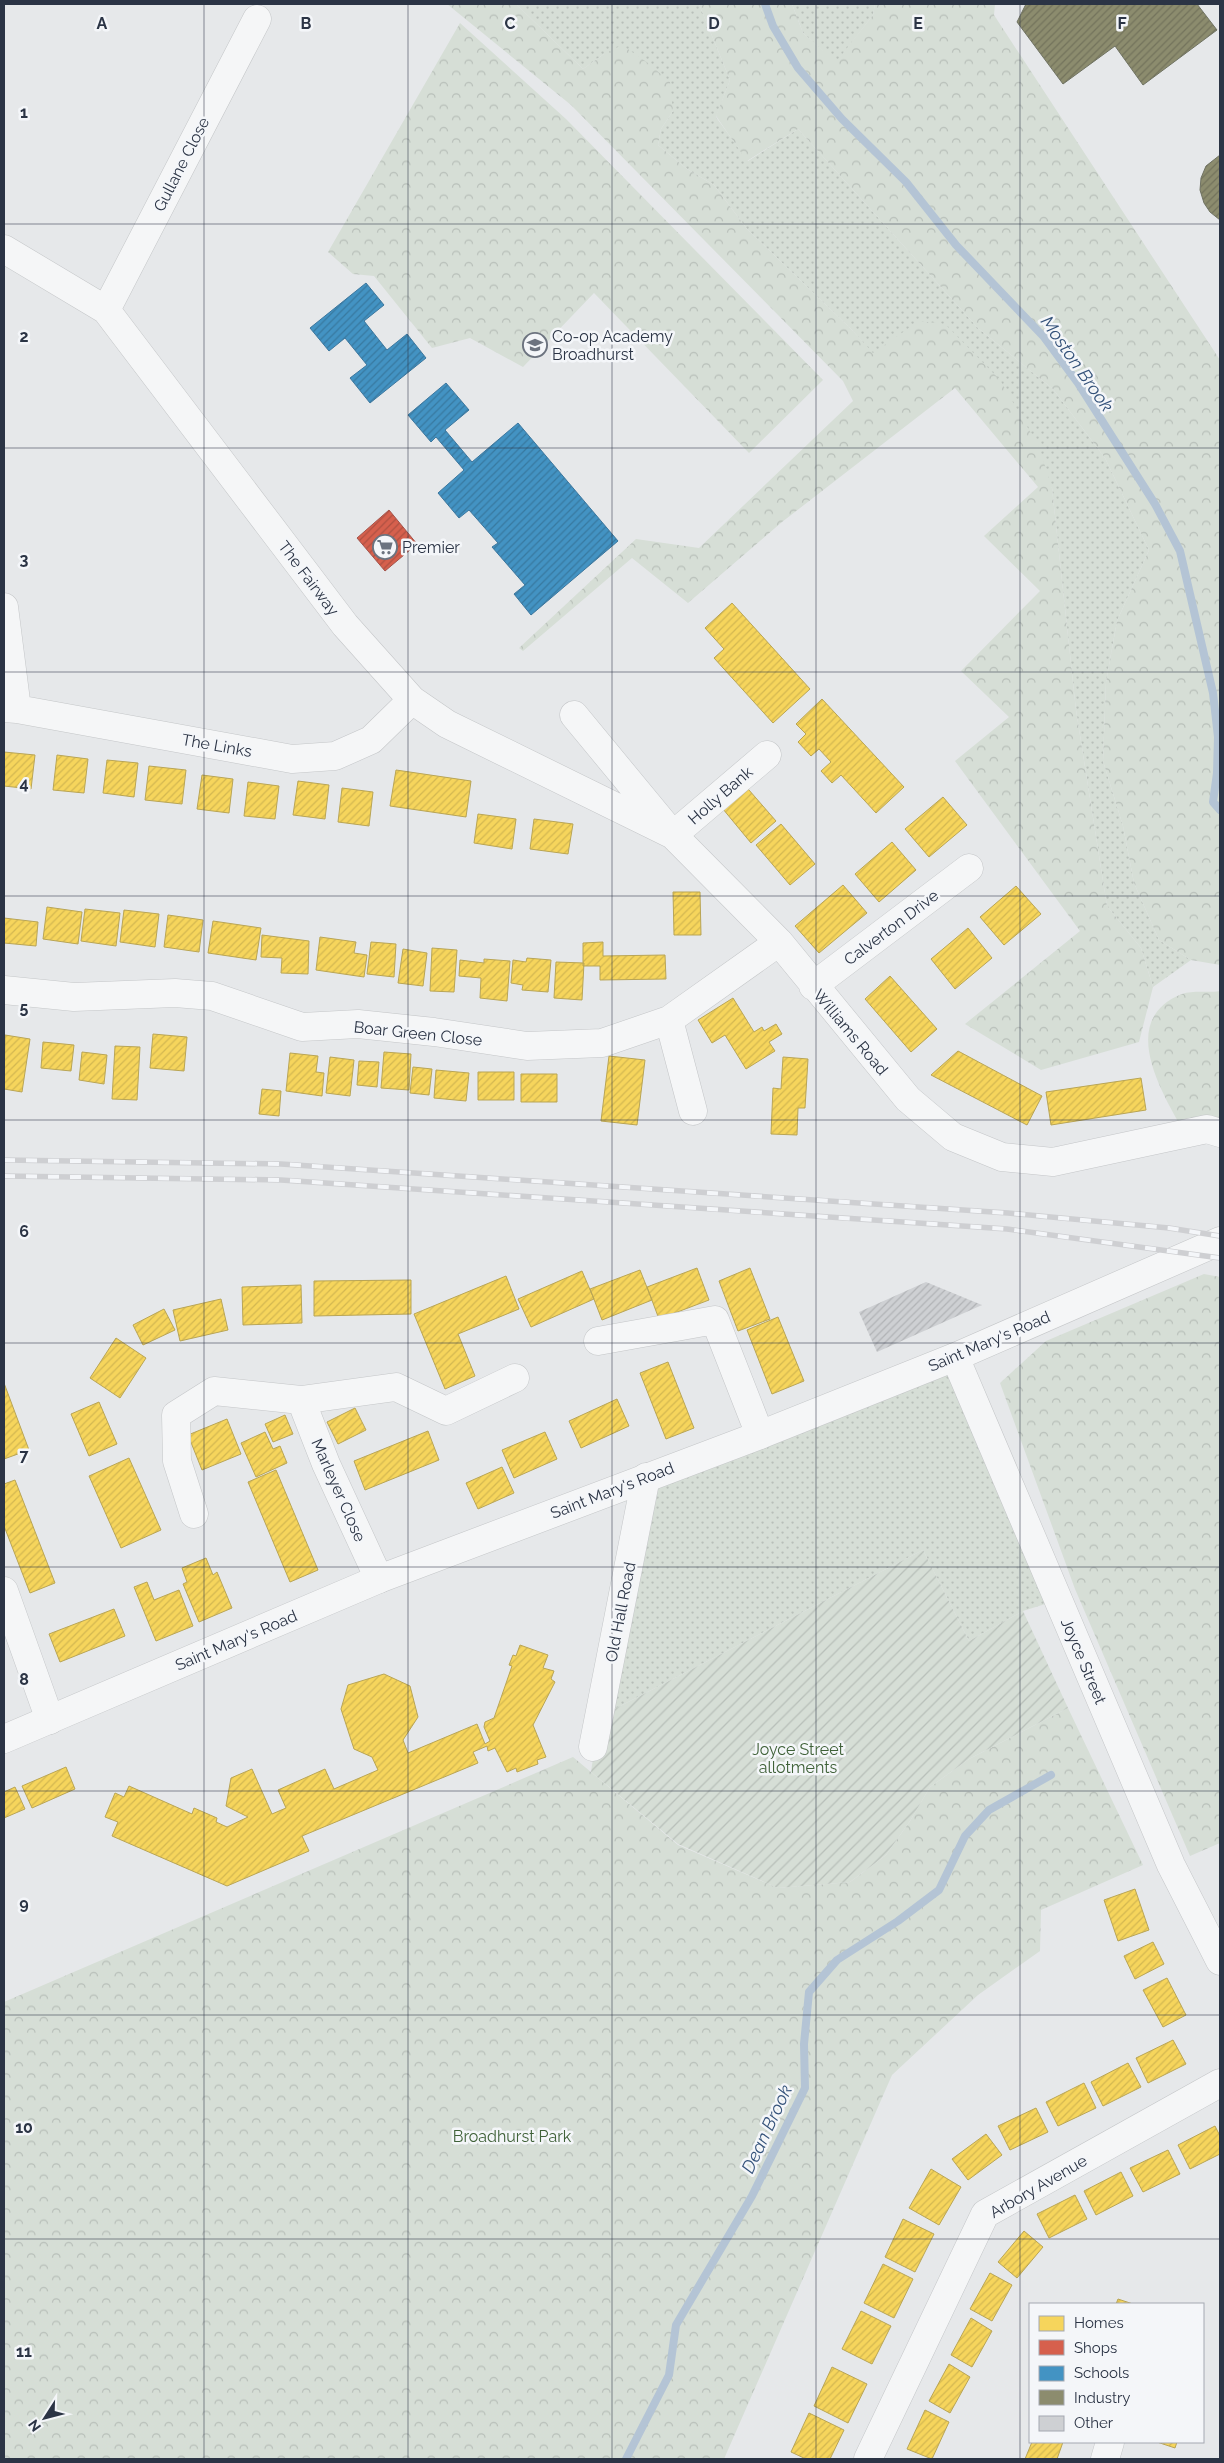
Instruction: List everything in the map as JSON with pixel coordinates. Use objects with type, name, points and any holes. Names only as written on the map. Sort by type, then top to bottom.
[{"type":"street","name":"Gullane Close","points":[[106,310],[257,19]]},
{"type":"street","name":"The Fairway","points":[[4,249],[106,310],[345,625],[412,700],[447,724],[673,835]]},
{"type":"street","points":[[4,606],[10,708]]},
{"type":"street","name":"The Links","points":[[10,708],[292,759],[335,756],[371,740],[412,700]]},
{"type":"street","name":"Williams Road","points":[[574,715],[673,835],[778,942],[908,1100],[953,1137],[1002,1157],[1053,1162],[1207,1129],[1220,1133]]},
{"type":"street","name":"Holly Bank","points":[[673,835],[767,755]]},
{"type":"street","name":"Calverton Drive","points":[[813,986],[969,868]]},
{"type":"street","name":"Boar Green Close","points":[[4,990],[74,997],[175,993],[212,996],[302,1027],[358,1024],[434,1032],[527,1046],[602,1043],[669,1020],[778,942]]},
{"type":"street","points":[[669,1020],[693,1111]]},
{"type":"street","name":"Saint Mary's Road","points":[[4,1739],[380,1579],[760,1435],[955,1357],[1220,1241]]},
{"type":"street","points":[[598,1341],[715,1320],[760,1435]]},
{"type":"street","name":"Joyce Street","points":[[955,1357],[1171,1865],[1220,1961]]},
{"type":"street","points":[[194,1514],[177,1461],[176,1415],[214,1391],[301,1400],[396,1387],[446,1411],[516,1378]]},
{"type":"street","name":"Marleyer Close","points":[[301,1400],[326,1464],[380,1579]]},
{"type":"street","name":"Old Hall Road","points":[[593,1747],[646,1477]]},
{"type":"street","points":[[4,1590],[50,1720]]},
{"type":"street","name":"Arbory Avenue","points":[[868,2459],[985,2214],[1220,2082]]},
{"type":"street","points":[[1105,2459],[1110,2443]]},
{"type":"green space","points":[[447,4],[516,4],[583,69],[604,54],[622,45],[648,63],[670,82],[673,111],[661,129],[658,145],[687,169],[714,185],[747,229],[852,330],[873,353],[919,321],[945,324],[1000,380],[1039,447],[1052,488],[1076,710],[1107,906],[1141,948],[1153,987],[1139,1042],[1041,1070],[965,1024],[1080,931],[955,761],[1009,717],[961,671],[1040,591],[984,536],[1038,487],[955,388],[782,522],[688,603],[632,558],[523,651],[519,648],[636,539],[699,548],[853,401],[843,381],[571,105]]},
{"type":"green space","points":[[516,4],[699,4],[730,80],[716,117],[748,161],[798,129],[978,328],[1053,389],[1105,458],[1149,550],[1117,621],[1106,682],[1103,761],[1123,826],[1134,883],[1159,940],[1191,960],[1153,987],[1141,948],[1107,906],[1076,710],[1052,488],[919,322],[873,354],[852,330],[747,229],[714,185],[687,169],[658,145],[661,129],[673,111],[604,54],[583,69]]},
{"type":"green space","points":[[699,4],[792,4],[803,33],[836,62],[873,15],[875,4],[995,4],[994,15],[1220,360],[1220,965],[1191,960],[1159,940],[1134,883],[1123,826],[1103,761],[1106,682],[1117,621],[1149,550],[1105,458],[1053,389],[978,328],[798,129],[747,161],[716,116],[730,80]]},
{"type":"green space","points":[[792,4],[875,4],[873,15],[836,63],[803,33]]},
{"type":"green space","points":[[460,23],[566,119],[823,380],[749,453],[594,293],[523,367],[470,338],[432,348],[374,276],[353,274],[328,252]]},
{"type":"green space","points":[[1220,991],[1220,1133],[1185,1134],[1166,1099],[1150,1059],[1148,1039],[1152,1021],[1162,1006],[1182,994]]},
{"type":"green space","points":[[1204,1274],[1220,1277],[1220,1843],[1190,1856],[1075,1589],[1000,1383],[1046,1341]]},
{"type":"green space","points":[[955,1357],[1058,1600],[1023,1611],[969,1641],[923,1550],[599,1717],[646,1477]]},
{"type":"green space","name":"Joyce Street allotments","points":[[923,1550],[969,1641],[1023,1611],[1068,1708],[969,1759],[930,1787],[910,1821],[886,1855],[850,1882],[778,1888],[678,1844],[591,1772],[599,1717]]},
{"type":"green space","name":"Broadhurst Park","points":[[1068,1708],[1143,1865],[1041,1910],[1040,1951],[978,1995],[892,2075],[724,2459],[4,2459],[4,2002],[573,1757],[678,1845],[778,1888],[850,1882],[886,1855],[910,1821],[930,1787],[969,1759]]},
{"type":"building: Homes","points":[[732,603],[810,689],[773,723],[714,658],[724,649],[705,628]]},
{"type":"building: Homes","points":[[822,699],[904,787],[876,813],[841,775],[832,783],[821,771],[831,762],[819,749],[811,756],[798,742],[806,734],[796,724]]},
{"type":"building: Homes","points":[[4,752],[35,755],[31,789],[4,786]]},
{"type":"building: Homes","points":[[57,755],[88,759],[84,793],[53,790]]},
{"type":"building: Homes","points":[[107,760],[138,763],[134,797],[103,793]]},
{"type":"building: Homes","points":[[149,766],[186,770],[182,804],[145,800]]},
{"type":"building: Homes","points":[[396,770],[471,781],[466,817],[390,806]]},
{"type":"building: Homes","points":[[202,775],[233,779],[229,813],[197,809]]},
{"type":"building: Homes","points":[[298,781],[329,785],[325,819],[293,815]]},
{"type":"building: Homes","points":[[248,782],[279,786],[275,819],[244,816]]},
{"type":"building: Homes","points":[[742,782],[776,821],[751,843],[718,803]]},
{"type":"building: Homes","points":[[342,788],[373,792],[369,826],[338,822]]},
{"type":"building: Homes","points":[[943,797],[967,825],[929,857],[905,829]]},
{"type":"building: Homes","points":[[478,814],[516,819],[512,849],[474,843]]},
{"type":"building: Homes","points":[[534,819],[573,824],[568,854],[530,849]]},
{"type":"building: Homes","points":[[781,824],[815,864],[790,885],[756,845]]},
{"type":"building: Homes","points":[[892,842],[916,870],[879,902],[855,874]]},
{"type":"building: Homes","points":[[843,885],[867,913],[819,953],[795,926]]},
{"type":"building: Homes","points":[[1016,886],[1041,914],[1004,945],[980,917]]},
{"type":"building: Homes","points":[[673,892],[700,892],[701,935],[674,935]]},
{"type":"building: Homes","points":[[47,907],[82,912],[78,944],[43,939]]},
{"type":"building: Homes","points":[[85,909],[120,913],[116,946],[81,941]]},
{"type":"building: Homes","points":[[124,910],[159,914],[155,947],[120,942]]},
{"type":"building: Homes","points":[[168,915],[203,920],[199,952],[164,947]]},
{"type":"building: Homes","points":[[4,918],[38,922],[36,946],[4,943]]},
{"type":"building: Homes","points":[[213,921],[261,928],[256,960],[208,953]]},
{"type":"building: Homes","points":[[968,928],[992,958],[955,989],[931,959]]},
{"type":"building: Homes","points":[[262,935],[309,941],[308,974],[281,973],[282,958],[261,957]]},
{"type":"building: Homes","points":[[320,937],[356,942],[354,953],[367,955],[364,977],[316,970]]},
{"type":"building: Homes","points":[[371,942],[396,944],[394,977],[367,974]]},
{"type":"building: Homes","points":[[603,942],[603,956],[665,955],[666,979],[600,980],[600,966],[583,966],[583,943]]},
{"type":"building: Homes","points":[[432,948],[457,950],[454,992],[430,991]]},
{"type":"building: Homes","points":[[403,949],[427,953],[423,986],[398,983]]},
{"type":"building: Homes","points":[[527,958],[551,960],[548,992],[522,990],[523,985],[511,983],[513,960],[526,962]]},
{"type":"building: Homes","points":[[484,959],[510,961],[507,1001],[480,998],[481,978],[459,976],[460,960],[484,963]]},
{"type":"building: Homes","points":[[556,962],[584,963],[582,1000],[554,998]]},
{"type":"building: Homes","points":[[890,976],[937,1029],[911,1052],[865,999]]},
{"type":"building: Homes","points":[[733,998],[754,1032],[762,1027],[764,1031],[776,1024],[782,1034],[769,1042],[775,1051],[746,1069],[725,1035],[712,1043],[698,1020]]},
{"type":"building: Homes","points":[[153,1034],[187,1037],[184,1071],[150,1068]]},
{"type":"building: Homes","points":[[5,1035],[30,1039],[22,1092],[4,1089]]},
{"type":"building: Homes","points":[[43,1042],[74,1045],[71,1071],[41,1068]]},
{"type":"building: Homes","points":[[115,1046],[140,1047],[137,1100],[112,1099]]},
{"type":"building: Homes","points":[[958,1051],[1042,1096],[1027,1125],[931,1075]]},
{"type":"building: Homes","points":[[82,1052],[107,1055],[104,1084],[79,1080]]},
{"type":"building: Homes","points":[[384,1052],[411,1054],[409,1090],[381,1088]]},
{"type":"building: Homes","points":[[290,1053],[318,1056],[316,1072],[324,1073],[322,1096],[286,1091]]},
{"type":"building: Homes","points":[[609,1056],[645,1060],[637,1125],[601,1121]]},
{"type":"building: Homes","points":[[330,1057],[354,1060],[350,1096],[326,1093]]},
{"type":"building: Homes","points":[[783,1057],[808,1059],[805,1108],[798,1108],[797,1135],[771,1134],[773,1088],[781,1089]]},
{"type":"building: Homes","points":[[359,1061],[379,1062],[377,1087],[357,1085]]},
{"type":"building: Homes","points":[[413,1067],[432,1069],[429,1095],[410,1093]]},
{"type":"building: Homes","points":[[436,1070],[469,1073],[466,1101],[434,1098]]},
{"type":"building: Homes","points":[[478,1072],[514,1072],[514,1100],[478,1100]]},
{"type":"building: Homes","points":[[521,1074],[557,1074],[557,1102],[521,1102]]},
{"type":"building: Homes","points":[[1141,1078],[1146,1110],[1051,1125],[1046,1092]]},
{"type":"building: Homes","points":[[262,1089],[281,1091],[279,1116],[259,1114]]},
{"type":"building: Homes","points":[[697,1268],[709,1300],[659,1319],[647,1287]]},
{"type":"building: Homes","points":[[750,1268],[770,1319],[738,1331],[719,1281]]},
{"type":"building: Homes","points":[[640,1270],[652,1300],[602,1320],[590,1289]]},
{"type":"building: Homes","points":[[582,1271],[594,1299],[531,1327],[518,1299]]},
{"type":"building: Homes","points":[[506,1276],[519,1309],[458,1334],[475,1376],[445,1389],[414,1314]]},
{"type":"building: Homes","points":[[411,1280],[411,1314],[314,1316],[314,1281]]},
{"type":"building: Homes","points":[[301,1285],[302,1323],[243,1325],[242,1287]]},
{"type":"building: Homes","points":[[221,1299],[228,1330],[180,1341],[173,1310]]},
{"type":"building: Homes","points":[[164,1309],[175,1330],[143,1345],[133,1325]]},
{"type":"building: Homes","points":[[778,1317],[804,1381],[772,1394],[747,1330]]},
{"type":"building: Homes","points":[[116,1338],[146,1358],[120,1398],[90,1378]]},
{"type":"building: Homes","points":[[668,1362],[694,1428],[666,1439],[640,1373]]},
{"type":"building: Homes","points":[[4,1383],[29,1450],[4,1459]]},
{"type":"building: Homes","points":[[617,1399],[629,1426],[581,1448],[569,1421]]},
{"type":"building: Homes","points":[[99,1402],[117,1444],[89,1456],[71,1414]]},
{"type":"building: Homes","points":[[355,1408],[366,1430],[338,1444],[327,1422]]},
{"type":"building: Homes","points":[[285,1415],[293,1434],[273,1442],[265,1424]]},
{"type":"building: Homes","points":[[227,1419],[241,1454],[202,1470],[188,1435]]},
{"type":"building: Homes","points":[[428,1431],[439,1460],[365,1490],[354,1461]]},
{"type":"building: Homes","points":[[265,1432],[273,1449],[280,1446],[287,1463],[256,1477],[241,1443]]},
{"type":"building: Homes","points":[[545,1432],[557,1459],[514,1478],[502,1450]]},
{"type":"building: Homes","points":[[129,1458],[161,1530],[121,1548],[89,1476]]},
{"type":"building: Homes","points":[[502,1467],[514,1493],[478,1509],[466,1483]]},
{"type":"building: Homes","points":[[276,1470],[318,1570],[290,1582],[248,1482]]},
{"type":"building: Homes","points":[[15,1480],[55,1583],[30,1593],[4,1526],[4,1484]]},
{"type":"building: Homes","points":[[206,1558],[213,1575],[217,1572],[232,1608],[199,1622],[183,1584],[187,1582],[182,1568]]},
{"type":"building: Homes","points":[[147,1582],[154,1600],[179,1590],[193,1626],[156,1641],[134,1587]]},
{"type":"building: Homes","points":[[114,1609],[125,1636],[60,1662],[49,1634]]},
{"type":"building: Homes","points":[[520,1645],[548,1655],[543,1668],[554,1671],[551,1679],[555,1682],[533,1725],[546,1757],[537,1760],[538,1764],[517,1772],[516,1768],[507,1772],[495,1748],[488,1751],[487,1746],[473,1752],[478,1763],[302,1836],[309,1851],[227,1886],[112,1836],[118,1822],[105,1817],[115,1793],[124,1797],[129,1786],[192,1814],[194,1808],[217,1818],[216,1822],[227,1827],[248,1817],[226,1806],[231,1778],[252,1769],[272,1814],[286,1808],[278,1790],[325,1769],[334,1789],[378,1770],[372,1757],[354,1749],[341,1709],[348,1685],[384,1674],[410,1686],[418,1717],[403,1740],[408,1753],[477,1724],[485,1744],[490,1741],[484,1727],[485,1722],[494,1718],[512,1666],[509,1665],[513,1655],[516,1656]]},
{"type":"building: Homes","points":[[66,1767],[75,1789],[32,1808],[22,1786]]},
{"type":"building: Homes","points":[[15,1787],[25,1809],[4,1818],[4,1792]]},
{"type":"building: Homes","points":[[1135,1889],[1149,1930],[1118,1941],[1104,1900]]},
{"type":"building: Homes","points":[[1153,1942],[1164,1964],[1135,1979],[1124,1956]]},
{"type":"building: Homes","points":[[1167,1978],[1186,2015],[1163,2027],[1143,1990]]},
{"type":"building: Homes","points":[[1173,2040],[1186,2064],[1148,2083],[1136,2058]]},
{"type":"building: Homes","points":[[1128,2063],[1141,2087],[1103,2106],[1091,2082]]},
{"type":"building: Homes","points":[[1084,2083],[1096,2108],[1058,2126],[1046,2102]]},
{"type":"building: Homes","points":[[1036,2108],[1048,2132],[1010,2150],[998,2126]]},
{"type":"building: Homes","points":[[1215,2126],[1220,2136],[1220,2154],[1190,2169],[1178,2145]]},
{"type":"building: Homes","points":[[986,2134],[1002,2155],[968,2180],[952,2159]]},
{"type":"building: Homes","points":[[1168,2150],[1180,2174],[1143,2192],[1130,2168]]},
{"type":"building: Homes","points":[[931,2169],[961,2187],[939,2225],[909,2208]]},
{"type":"building: Homes","points":[[1121,2172],[1133,2196],[1096,2215],[1084,2191]]},
{"type":"building: Homes","points":[[1075,2195],[1087,2219],[1049,2238],[1037,2214]]},
{"type":"building: Homes","points":[[903,2219],[934,2234],[915,2272],[885,2257]]},
{"type":"building: Homes","points":[[1024,2231],[1043,2247],[1017,2278],[998,2262]]},
{"type":"building: Homes","points":[[883,2264],[913,2279],[894,2318],[864,2303]]},
{"type":"building: Homes","points":[[990,2273],[1012,2285],[992,2321],[970,2309]]},
{"type":"building: Homes","points":[[1118,2299],[1130,2303],[1116,2303]]},
{"type":"building: Homes","points":[[861,2311],[891,2326],[872,2364],[842,2349]]},
{"type":"building: Homes","points":[[971,2318],[992,2331],[972,2367],[951,2355]]},
{"type":"building: Homes","points":[[949,2364],[970,2377],[950,2413],[929,2401]]},
{"type":"building: Homes","points":[[832,2367],[867,2384],[848,2423],[814,2406]]},
{"type":"building: Homes","points":[[925,2410],[949,2422],[932,2459],[907,2449]]},
{"type":"building: Homes","points":[[809,2413],[844,2430],[830,2459],[806,2459],[791,2452]]},
{"type":"building: Homes","points":[[1032,2443],[1063,2443],[1057,2459],[1025,2459]]},
{"type":"building: Homes","points":[[1160,2443],[1177,2443],[1175,2448]]},
{"type":"building: Shops","points":[[389,510],[417,544],[385,571],[357,538]]},
{"type":"building: Schools","points":[[366,283],[384,305],[364,321],[387,350],[407,334],[426,358],[370,403],[350,378],[367,365],[345,338],[329,351],[310,328]]},
{"type":"building: Schools","points":[[446,383],[469,410],[445,430],[472,462],[518,423],[618,541],[531,615],[514,594],[525,585],[492,547],[498,543],[469,510],[459,518],[438,493],[464,470],[436,437],[431,442],[408,415]]},
{"type":"building: Industry","points":[[1026,4],[1197,4],[1217,30],[1143,85],[1115,46],[1063,84],[1017,22]]},
{"type":"building: Industry","points":[[1220,155],[1220,220],[1210,212],[1204,203],[1200,190],[1201,178],[1206,166]]},
{"type":"building: Other","points":[[926,1282],[982,1305],[877,1352],[859,1312]]},
{"type":"waterway","name":"Moston Brook","points":[[765,4],[773,26],[798,68],[842,119],[906,182],[956,245],[1044,337],[1078,383],[1155,504],[1180,551],[1213,693],[1218,737],[1217,773],[1213,802],[1220,810]]},
{"type":"waterway","name":"Dean Brook","points":[[626,2459],[669,2375],[676,2325],[752,2196],[805,2088],[804,2044],[809,1992],[837,1960],[898,1921],[939,1890],[965,1836],[989,1810],[1051,1775]]},
{"type":"railway","points":[[4,1160],[281,1164],[1008,1213],[1169,1228],[1220,1236]]},
{"type":"railway","points":[[4,1176],[281,1180],[1007,1229],[1220,1258]]},
{"type":"place","name":"Co-op Academy Broadhurst","points":[[535,345]]},
{"type":"place","name":"Premier","points":[[385,547]]}]
